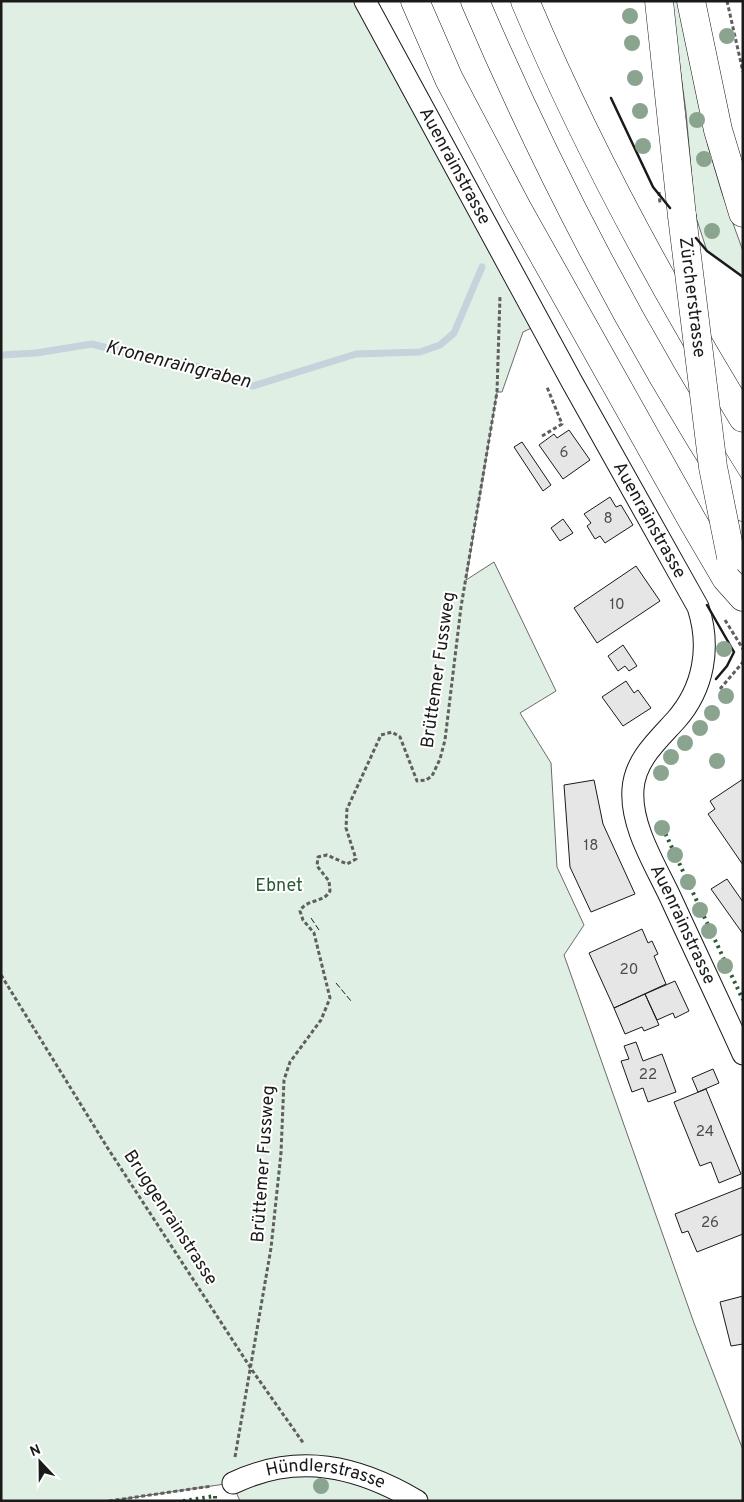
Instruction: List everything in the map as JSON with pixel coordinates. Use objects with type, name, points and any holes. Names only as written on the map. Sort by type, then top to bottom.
[{"type":"main road","points":[[415,1],[449,79],[489,156],[684,506],[726,578],[743,597]]},
{"type":"main road","points":[[475,1],[529,120],[612,284],[701,441],[743,507]]},
{"type":"main road","points":[[525,1],[570,101],[631,223],[688,327],[743,418]]},
{"type":"main road","name":"Zürcherstrasse","points":[[659,1],[682,216],[713,467],[731,557],[743,591]]},
{"type":"main road","points":[[691,1],[718,130],[743,213]]},
{"type":"street","name":"Auenrainstrasse","points":[[365,1],[648,521],[688,588],[701,617],[705,647],[699,682],[690,702],[646,754],[639,766],[633,789],[633,802],[644,840],[743,1054]]},
{"type":"street","name":"Hündlerstrasse","points":[[233,1483],[269,1470],[300,1466],[329,1466],[376,1478],[418,1501]]},
{"type":"path","points":[[727,1],[743,72]]},
{"type":"path","name":"Brüttemer Fussweg","points":[[233,1483],[241,1420],[252,1370],[271,1248],[280,1153],[284,1080],[290,1062],[321,1020],[329,1000],[314,933],[300,914],[305,904],[324,897],[330,890],[329,881],[317,866],[316,859],[324,854],[347,864],[356,860],[346,828],[347,809],[381,736],[392,732],[400,737],[416,780],[426,780],[436,770],[442,752],[448,720],[462,607],[497,392],[499,301],[510,267]]},
{"type":"path","name":"Bruggenrainstrasse","points":[[1,975],[85,1113],[252,1370],[298,1436],[329,1466]]},
{"type":"path","points":[[109,1501],[233,1483]]},
{"type":"green space","name":"Ebnet","points":[[1,1],[354,1],[510,267],[540,324],[523,332],[502,392],[497,392],[466,580],[494,562],[556,691],[520,713],[551,763],[557,867],[584,925],[564,955],[694,1323],[743,1450],[743,1501],[240,1501],[232,1483],[109,1501],[1,1501]]},
{"type":"green space","points":[[671,1],[678,1],[708,146],[722,193],[743,251],[743,277],[707,251],[695,214],[686,112]]},
{"type":"building","points":[[569,430],[590,460],[563,479],[539,445],[554,434],[557,438]]},
{"type":"building","points":[[522,442],[551,485],[543,491],[514,447]]},
{"type":"building","points":[[610,497],[616,507],[621,505],[633,525],[605,543],[600,536],[595,539],[587,526],[591,523],[584,514]]},
{"type":"building","points":[[563,519],[573,533],[560,541],[551,528]]},
{"type":"building","points":[[636,566],[660,601],[597,643],[574,608]]},
{"type":"building","points":[[623,645],[637,666],[629,671],[625,666],[618,671],[608,656]]},
{"type":"building","points":[[626,681],[634,693],[638,690],[651,708],[623,726],[602,697]]},
{"type":"building","points":[[743,779],[743,865],[708,814],[715,809],[710,801]]},
{"type":"building","points":[[594,780],[603,824],[635,894],[591,912],[570,867],[564,785]]},
{"type":"building","points":[[727,879],[743,902],[743,934],[711,889]]},
{"type":"building","points":[[642,929],[648,943],[652,941],[658,954],[654,956],[666,984],[614,1008],[589,953]]},
{"type":"building","points":[[675,981],[689,1011],[675,1018],[673,1013],[657,1020],[645,994]]},
{"type":"building","points":[[645,994],[659,1025],[644,1031],[642,1027],[625,1034],[614,1008]]},
{"type":"building","points":[[636,1042],[643,1061],[662,1054],[676,1092],[648,1102],[643,1088],[632,1092],[621,1061],[629,1059],[624,1046]]},
{"type":"building","points":[[713,1069],[719,1083],[698,1092],[692,1078]]},
{"type":"building","points":[[706,1089],[741,1174],[719,1183],[711,1162],[700,1166],[674,1102]]},
{"type":"building","points":[[743,1187],[743,1234],[697,1252],[688,1231],[682,1233],[675,1214]]},
{"type":"building","points":[[743,1296],[743,1344],[731,1346],[720,1302]]},
{"type":"waterway","name":"Kronenraingraben","points":[[1,355],[36,353],[92,344],[134,355],[169,360],[215,371],[242,384],[253,386],[356,354],[420,352],[440,345],[454,333],[482,267]]},
{"type":"hedge","points":[[660,822],[743,1000]]},
{"type":"hedge","points":[[183,1501],[215,1496],[215,1501]]},
{"type":"fence","points":[[311,918],[319,930]]},
{"type":"fence","points":[[336,983],[351,1001]]},
{"type":"wall","points":[[611,98],[653,187],[670,208]]},
{"type":"wall","points":[[696,238],[707,251],[743,277]]},
{"type":"wall","points":[[707,605],[734,652],[727,666],[716,679]]}]
